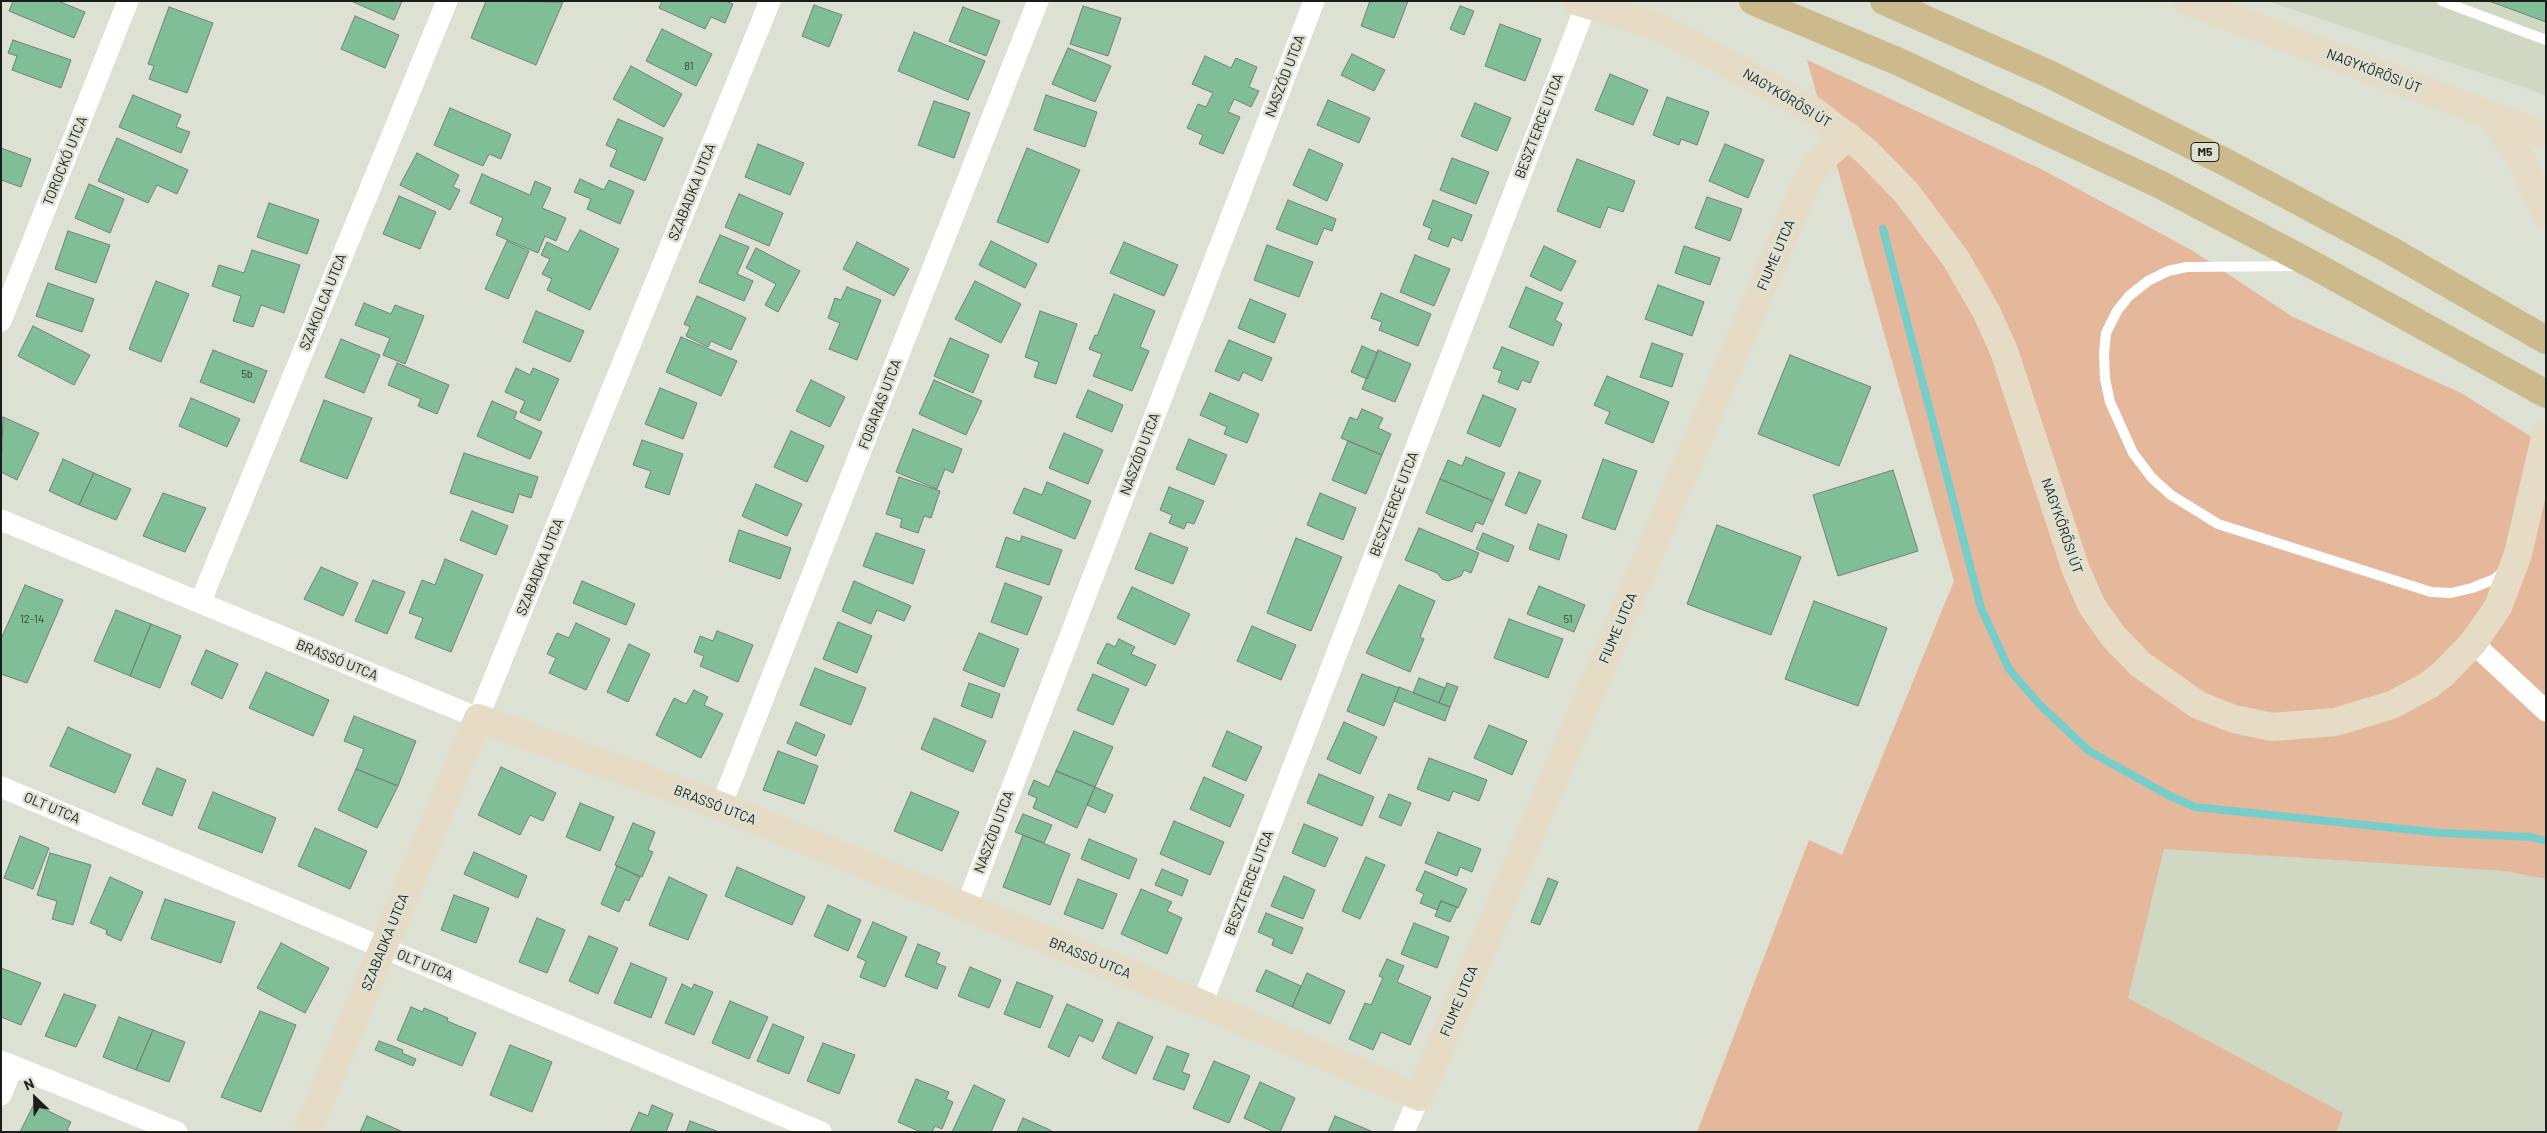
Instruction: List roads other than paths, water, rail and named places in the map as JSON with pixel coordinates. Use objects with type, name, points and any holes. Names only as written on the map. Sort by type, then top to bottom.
[{"type":"main road","points":[[1753,1],[1897,60],[2161,184],[2315,266],[2546,394]]},
{"type":"main road","name":"M5","points":[[1884,1],[2049,74],[2227,163],[2388,249],[2546,340]]},
{"type":"street","name":"TOROCKÓ UTCA","points":[[1,321],[128,1]]},
{"type":"street","name":"SZAKOLCA UTCA","points":[[200,603],[447,1]]},
{"type":"street","name":"SZABADKA UTCA","points":[[307,1132],[770,1]]},
{"type":"street","name":"FOGARAS UTCA","points":[[721,806],[1038,1]]},
{"type":"street","name":"NASZÓD UTCA","points":[[966,907],[1314,1]]},
{"type":"street","name":"NAGYKŐRÖSI ÚT","points":[[1581,3],[1654,25],[1685,40],[1814,111],[1848,136],[1887,170],[1941,237],[1974,286],[2004,351],[2076,570],[2092,606],[2113,636],[2153,675],[2198,706],[2234,720],[2272,727],[2313,725],[2356,717],[2410,696],[2444,673],[2473,643],[2498,607],[2518,554],[2546,434]]},
{"type":"street","name":"BESZTERCE UTCA","points":[[1202,1004],[1581,3]]},
{"type":"street","name":"NAGYKŐRÖSI ÚT","points":[[2198,3],[2546,136]]},
{"type":"street","points":[[2491,115],[2522,160],[2546,216]]},
{"type":"street","name":"FIUME UTCA","points":[[1404,1132],[1805,186],[1816,165],[1848,136]]},
{"type":"street","name":"BRASSÓ UTCA","points":[[3,527],[200,603],[478,718],[721,806],[1202,1004],[1419,1097]]},
{"type":"street","points":[[2473,643],[2546,711]]},
{"type":"street","name":"OLT UTCA","points":[[1,787],[821,1132]]},
{"type":"street","points":[[1,1095],[7,1063],[177,1132]]},
{"type":"lane","points":[[2442,1],[2546,40]]},
{"type":"lane","points":[[2315,266],[2187,267],[2168,271],[2148,281],[2129,296],[2117,311],[2106,333],[2104,354],[2105,379],[2110,402],[2133,453],[2152,478],[2171,495],[2218,524],[2431,592],[2451,593],[2495,579],[2518,554]]},
{"type":"waterway","points":[[1883,229],[1981,608],[2009,669],[2039,704],[2089,751],[2168,795],[2195,807],[2441,833],[2532,837],[2546,841]]}]
